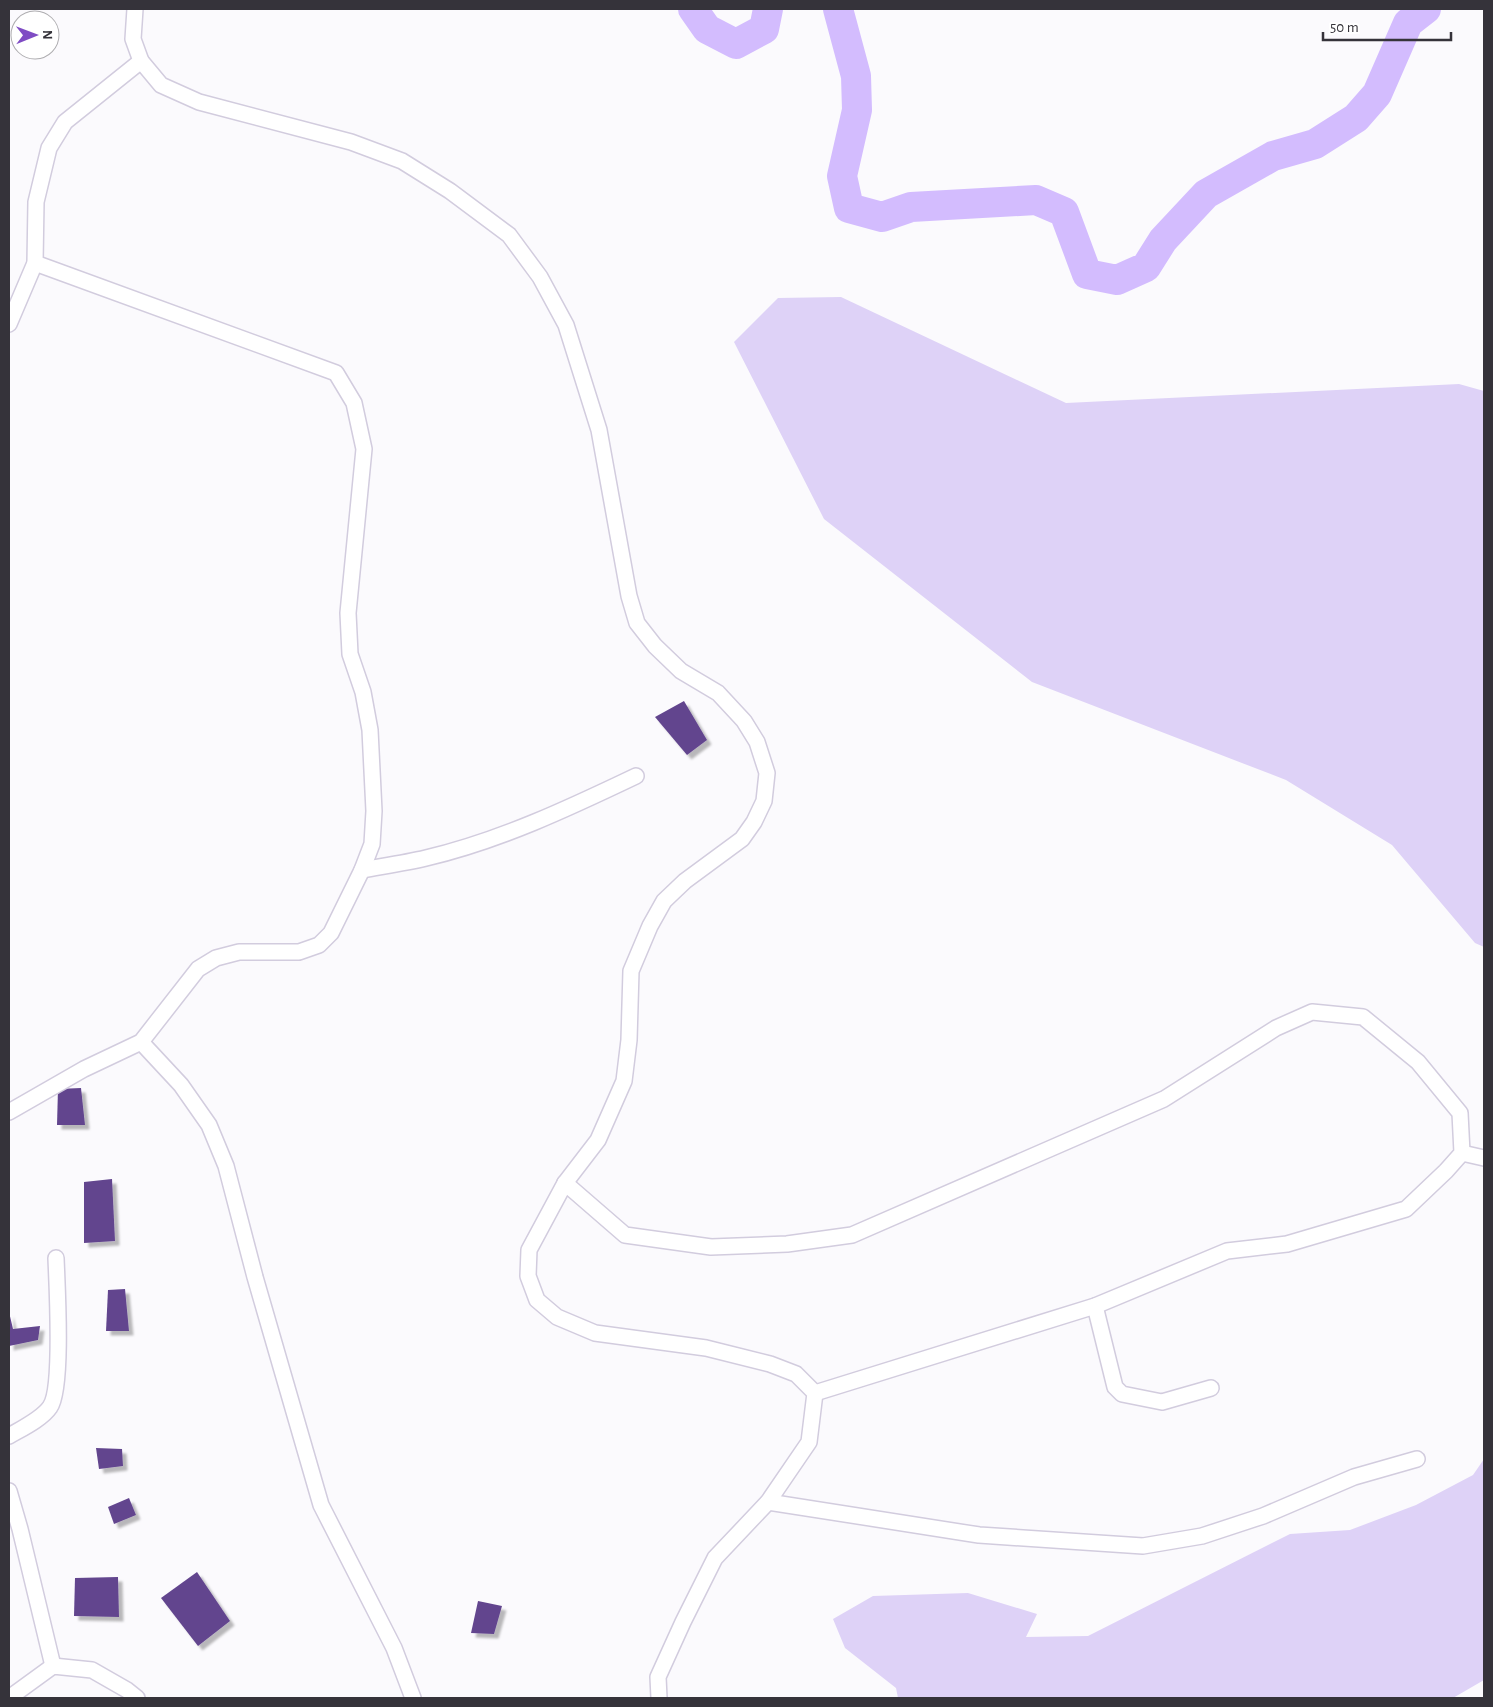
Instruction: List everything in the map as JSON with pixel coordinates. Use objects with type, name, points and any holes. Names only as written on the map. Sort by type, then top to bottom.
[{"type":"street","points":[[135,9],[133,39],[141,61],[161,85],[199,102],[351,142],[402,161],[450,191],[510,235],[540,277],[566,325],[598,430],[629,596],[637,623],[655,646],[681,671],[718,692],[744,721],[757,742],[767,773],[764,802],[754,822],[742,839],[685,881],[664,901],[650,926],[631,971],[629,1040],[624,1081],[598,1140],[566,1183],[530,1250],[528,1276],[537,1300],[557,1317],[595,1333],[706,1348],[770,1364],[796,1374],[815,1393]]},
{"type":"street","points":[[9,324],[35,263],[36,202],[48,148],[65,122],[141,61]]},
{"type":"street","points":[[9,1112],[84,1069],[141,1042],[198,969],[216,958],[239,952],[299,952],[319,945],[330,933],[362,870],[372,844],[374,811],[370,730],[363,692],[350,654],[348,614],[364,450],[354,403],[336,373],[35,263]]},
{"type":"street","points":[[362,870],[427,858],[479,842],[559,812],[636,776]]},
{"type":"street","points":[[566,1183],[625,1235],[711,1248],[787,1244],[852,1235],[1164,1099],[1276,1028],[1312,1012],[1363,1017],[1418,1062],[1460,1113],[1462,1152],[1446,1171],[1406,1209],[1287,1244],[1227,1251],[1095,1306],[815,1393]]},
{"type":"street","points":[[141,1042],[181,1085],[209,1125],[226,1166],[255,1277],[321,1505],[394,1648],[413,1698]]},
{"type":"street","points":[[1462,1152],[1484,1158]]},
{"type":"street","points":[[9,1436],[33,1422],[50,1407],[56,1385],[58,1314],[56,1258]]},
{"type":"street","points":[[1095,1306],[1115,1388],[1122,1394],[1162,1402],[1211,1388]]},
{"type":"street","points":[[659,1698],[658,1677],[682,1622],[715,1558],[768,1502],[809,1442],[815,1393]]},
{"type":"street","points":[[768,1502],[979,1535],[1143,1546],[1202,1536],[1263,1516],[1354,1477],[1417,1459]]},
{"type":"street","points":[[9,1491],[14,1531],[53,1666]]},
{"type":"street","points":[[9,1698],[53,1666],[92,1670],[127,1690],[137,1698]]},
{"type":"shaded area","points":[[841,297],[1066,403],[1459,384],[1484,391],[1484,947],[1475,943],[1392,845],[1286,780],[1032,682],[824,519],[734,342],[778,298]]},
{"type":"shaded area","points":[[1484,1459],[1484,1680],[1453,1698],[898,1698],[896,1688],[845,1648],[833,1619],[873,1596],[968,1593],[1037,1614],[1026,1637],[1088,1636],[1290,1534],[1350,1530],[1416,1505],[1473,1475]]},
{"type":"building","points":[[684,701],[707,740],[687,755],[655,717]]},
{"type":"building","points":[[81,1088],[85,1125],[57,1125],[58,1089]]},
{"type":"building","points":[[112,1179],[115,1241],[84,1243],[84,1182]]},
{"type":"building","points":[[125,1289],[129,1331],[106,1331],[108,1290]]},
{"type":"building","points":[[9,1312],[13,1329],[40,1326],[38,1340],[9,1346]]},
{"type":"building","points":[[96,1448],[122,1449],[123,1466],[99,1469]]},
{"type":"building","points":[[129,1498],[136,1515],[114,1524],[108,1507]]},
{"type":"building","points":[[197,1572],[230,1621],[198,1646],[161,1598]]},
{"type":"building","points":[[118,1577],[119,1617],[74,1616],[75,1578]]},
{"type":"building","points":[[478,1601],[502,1606],[494,1634],[471,1633]]},
{"type":"waterway","points":[[693,9],[707,29],[736,44],[764,29],[768,9]]},
{"type":"waterway","points":[[838,9],[856,76],[857,110],[842,176],[849,208],[882,217],[911,207],[1036,200],[1064,212],[1087,274],[1117,280],[1146,267],[1163,240],[1206,194],[1273,156],[1315,144],[1356,118],[1377,94],[1408,23],[1426,9]]}]
